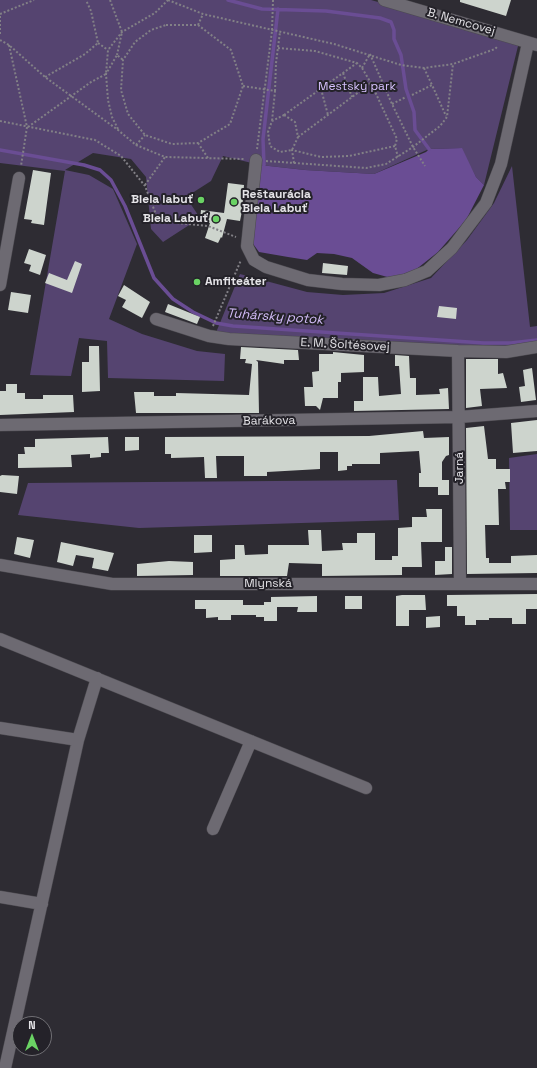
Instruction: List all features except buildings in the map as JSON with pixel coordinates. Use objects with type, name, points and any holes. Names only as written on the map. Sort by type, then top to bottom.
[{"type":"street","name":"B. Nemcovej","points":[[384,0],[402,3],[532,44]]},
{"type":"street","points":[[256,160],[246,246],[254,260],[266,267],[308,280],[342,284],[379,285],[405,280],[427,271],[452,248],[486,203],[501,164],[532,44]]},
{"type":"street","points":[[0,285],[19,178]]},
{"type":"street","name":"E. M. Šoltésovej","points":[[156,318],[209,336],[229,339],[458,351],[506,352],[537,347]]},
{"type":"street","name":"Jarná","points":[[458,351],[460,584]]},
{"type":"street","name":"Barákova","points":[[0,425],[459,417],[537,411]]},
{"type":"street","name":"Mlynská","points":[[0,565],[112,584],[537,584]]},
{"type":"street","points":[[0,639],[366,788]]},
{"type":"street","points":[[5,1068],[78,740],[97,678]]},
{"type":"street","points":[[0,728],[78,740]]},
{"type":"street","points":[[214,829],[251,741]]},
{"type":"street","points":[[0,897],[42,904]]},
{"type":"path","points":[[0,36],[0,15],[34,0]]},
{"type":"path","points":[[86,0],[91,11],[98,43],[108,50]]},
{"type":"path","points":[[27,127],[106,74],[117,55],[122,32],[110,0]]},
{"type":"path","points":[[118,130],[112,117],[108,100],[106,74],[108,50],[122,32],[155,13],[168,0],[202,14],[370,54],[405,66],[424,68],[453,64],[495,49]]},
{"type":"path","points":[[0,40],[9,45],[45,77],[118,130],[136,146],[165,157],[256,160],[272,31],[273,0]]},
{"type":"path","points":[[198,25],[202,14]]},
{"type":"path","points":[[166,25],[198,25],[231,50],[243,86],[230,124],[198,143],[172,144],[146,135],[128,114],[121,90],[123,60],[135,42],[151,30],[166,25]]},
{"type":"path","points":[[279,32],[272,121],[268,132],[270,146],[280,152],[292,150],[321,157],[349,156],[395,146]]},
{"type":"path","points":[[45,77],[85,54],[98,43]]},
{"type":"path","points":[[9,45],[27,127],[19,178]]},
{"type":"path","points":[[278,48],[315,51],[357,63],[371,82],[397,139],[395,146],[398,158]]},
{"type":"path","points":[[362,68],[370,54]]},
{"type":"path","points":[[370,54],[413,147],[425,166]]},
{"type":"path","points":[[117,55],[123,60]]},
{"type":"path","points":[[272,121],[284,115],[357,63]]},
{"type":"path","points":[[268,161],[366,168],[386,164],[398,158],[440,126],[446,117],[453,64]]},
{"type":"path","points":[[424,68],[446,117]]},
{"type":"path","points":[[343,73],[352,97]]},
{"type":"path","points":[[294,163],[292,150],[298,137],[371,82]]},
{"type":"path","points":[[412,95],[432,85]]},
{"type":"path","points":[[243,86],[274,91]]},
{"type":"path","points":[[321,89],[328,115]]},
{"type":"path","points":[[392,104],[406,97]]},
{"type":"path","points":[[284,115],[295,122],[298,137]]},
{"type":"path","points":[[0,121],[94,140],[121,156],[145,186],[157,217],[177,223],[208,226],[235,236],[246,246],[211,331]]},
{"type":"path","points":[[136,146],[146,135]]},
{"type":"path","points":[[198,143],[208,158]]},
{"type":"path","points":[[145,186],[165,157]]},
{"type":"green space","name":"Mestský park","points":[[0,0],[371,0],[519,42],[484,185],[476,177],[461,148],[429,149],[374,174],[305,170],[260,165],[223,156],[211,181],[186,197],[200,218],[163,242],[151,229],[146,177],[131,159],[93,153],[65,170],[89,175],[113,189],[137,244],[109,319],[142,334],[197,351],[225,354],[224,381],[108,378],[107,341],[79,338],[71,376],[30,375],[65,171],[0,163]]},
{"type":"green space","points":[[512,166],[530,327],[537,326],[537,347],[511,352],[215,335],[240,274],[307,292],[343,295],[384,293],[431,278],[467,240],[494,203]]},
{"type":"green space","points":[[537,454],[537,530],[510,530],[509,458]]},
{"type":"green space","points":[[397,480],[399,520],[139,528],[18,515],[28,483]]},
{"type":"shaded area","points":[[462,148],[476,177],[484,185],[466,220],[438,252],[414,271],[391,278],[373,273],[352,258],[334,254],[317,253],[307,260],[288,257],[259,252],[251,241],[260,165],[305,170],[374,174],[426,152],[429,149]]},
{"type":"waterway","points":[[228,0],[262,9],[326,11],[380,18],[391,22],[394,30],[394,39],[401,55],[406,89],[414,112],[415,130],[429,149]]},
{"type":"waterway","points":[[264,165],[263,139],[278,9]]},
{"type":"waterway","name":"Tuhársky potok","points":[[0,150],[84,165],[100,170],[111,180],[125,206],[154,278],[173,299],[193,312],[216,323],[233,326],[484,343],[511,343],[537,340]]},
{"type":"place","name":"Biela labuť","points":[[201,200]]},
{"type":"place","name":"Reštaurácia Biela Labuť","points":[[234,202]]},
{"type":"place","name":"Biela Labuť","points":[[216,219]]},
{"type":"place","name":"Amfiteáter","points":[[197,282]]}]
